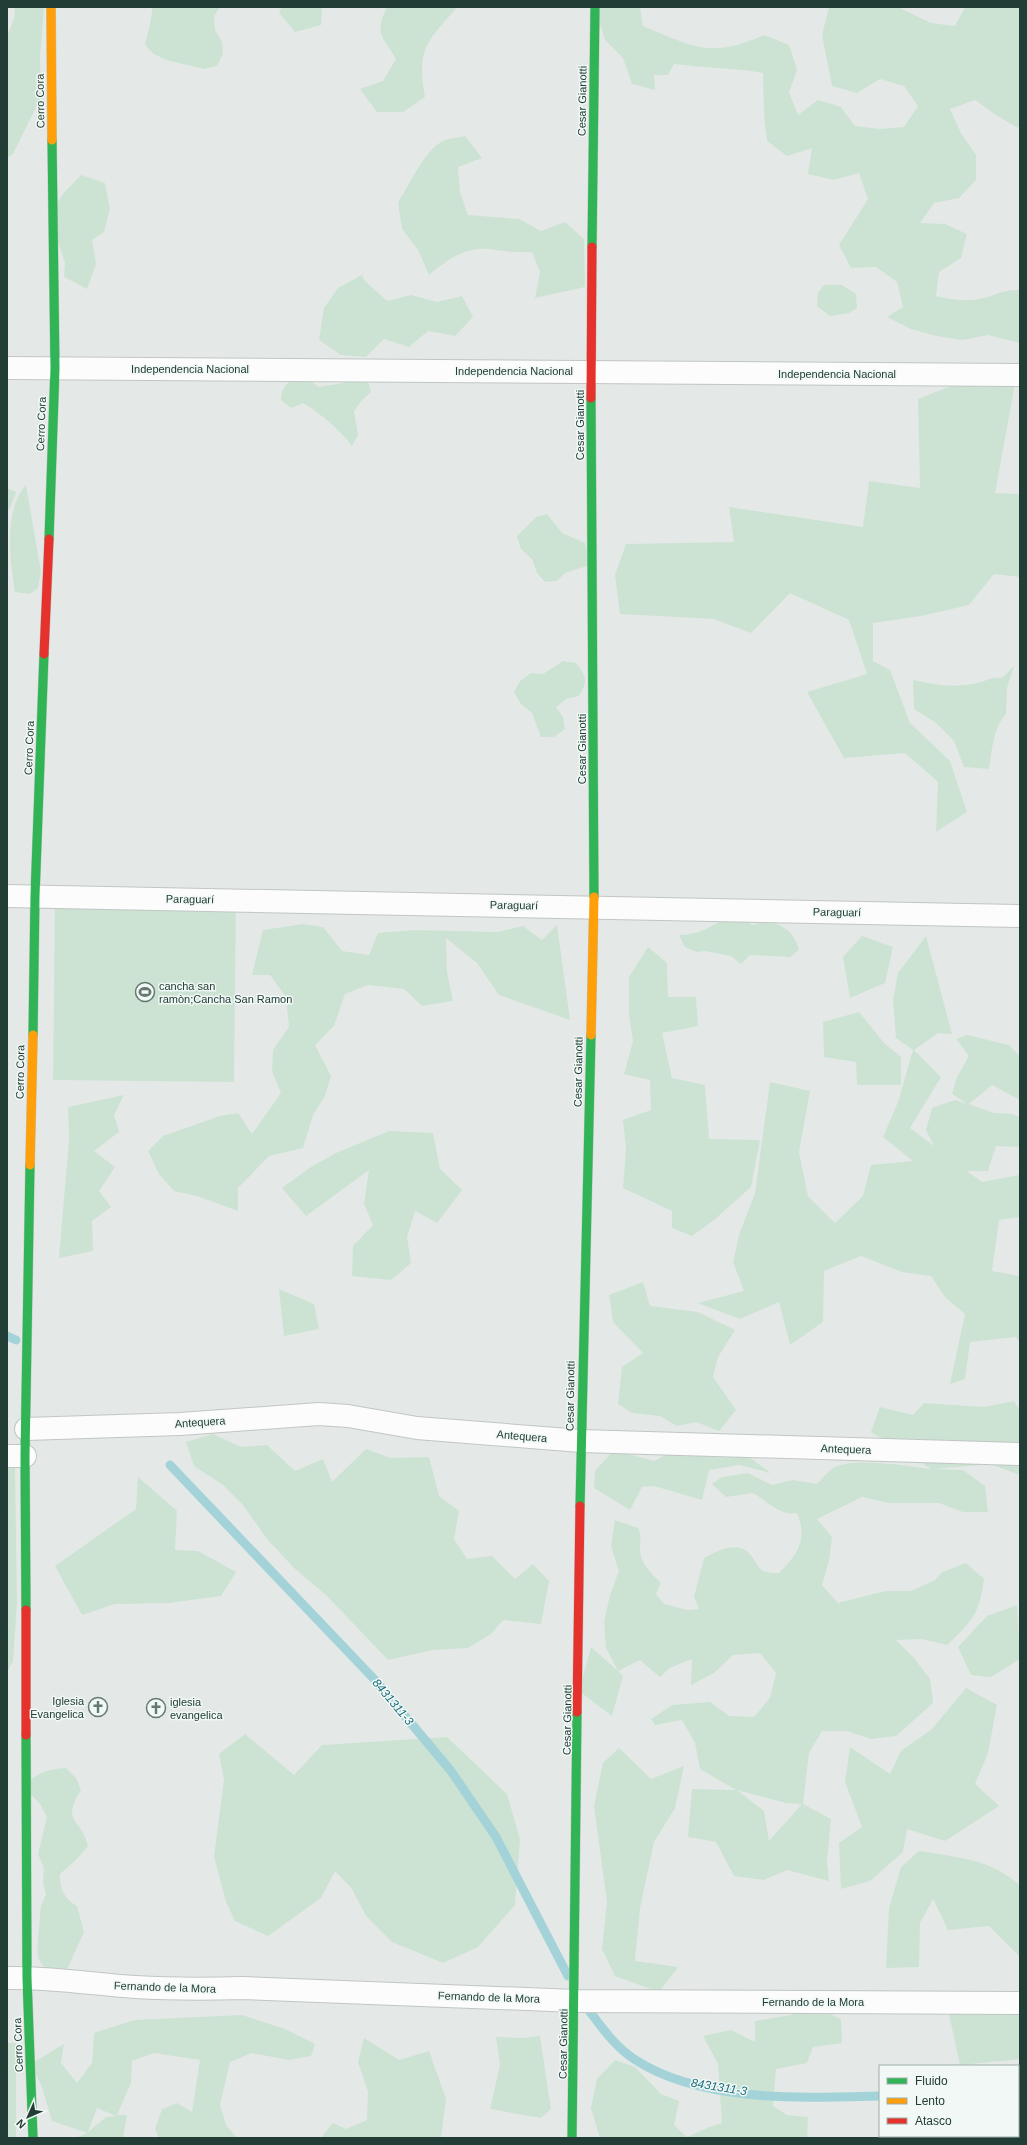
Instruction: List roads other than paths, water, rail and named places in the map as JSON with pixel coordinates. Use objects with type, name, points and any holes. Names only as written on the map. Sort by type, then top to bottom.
[{"type":"street","name":"Cerro Cora","points":[[33,2138],[17,1978],[16,1456],[26,1429],[35,896],[56,368],[51,7]]},
{"type":"street","name":"Cesar Gianotti","points":[[572,2138],[576,2001],[581,1441],[594,907],[592,372],[595,7]]},
{"type":"street","name":"Independencia Nacional","points":[[7,368],[1020,375]]},
{"type":"street","name":"Paraguarí","points":[[7,896],[1020,916]]},
{"type":"street","name":"Antequera","points":[[26,1429],[180,1424],[319,1414],[348,1416],[417,1428],[581,1441],[1020,1454]]},
{"type":"street","name":"Fernando de la Mora","points":[[17,1978],[135,1987],[206,1989],[242,1988],[576,2001],[1020,2003]]},
{"type":"waterway","name":"8431311-3","points":[[7,1336],[16,1340]]},
{"type":"waterway","name":"8431311-3","points":[[170,1465],[374,1679],[451,1771],[496,1837],[568,1976]]},
{"type":"waterway","name":"8431311-3","points":[[587,2008],[608,2035],[627,2054],[661,2073],[690,2084],[721,2091],[753,2095],[786,2097],[879,2096]]},
{"type":"place","name":"cancha san ramòn;Cancha San Ramon","points":[[145,992]]},
{"type":"place","name":"Iglesia Evangelica","points":[[98,1707]]},
{"type":"place","name":"iglesia evangelica","points":[[156,1708]]}]
